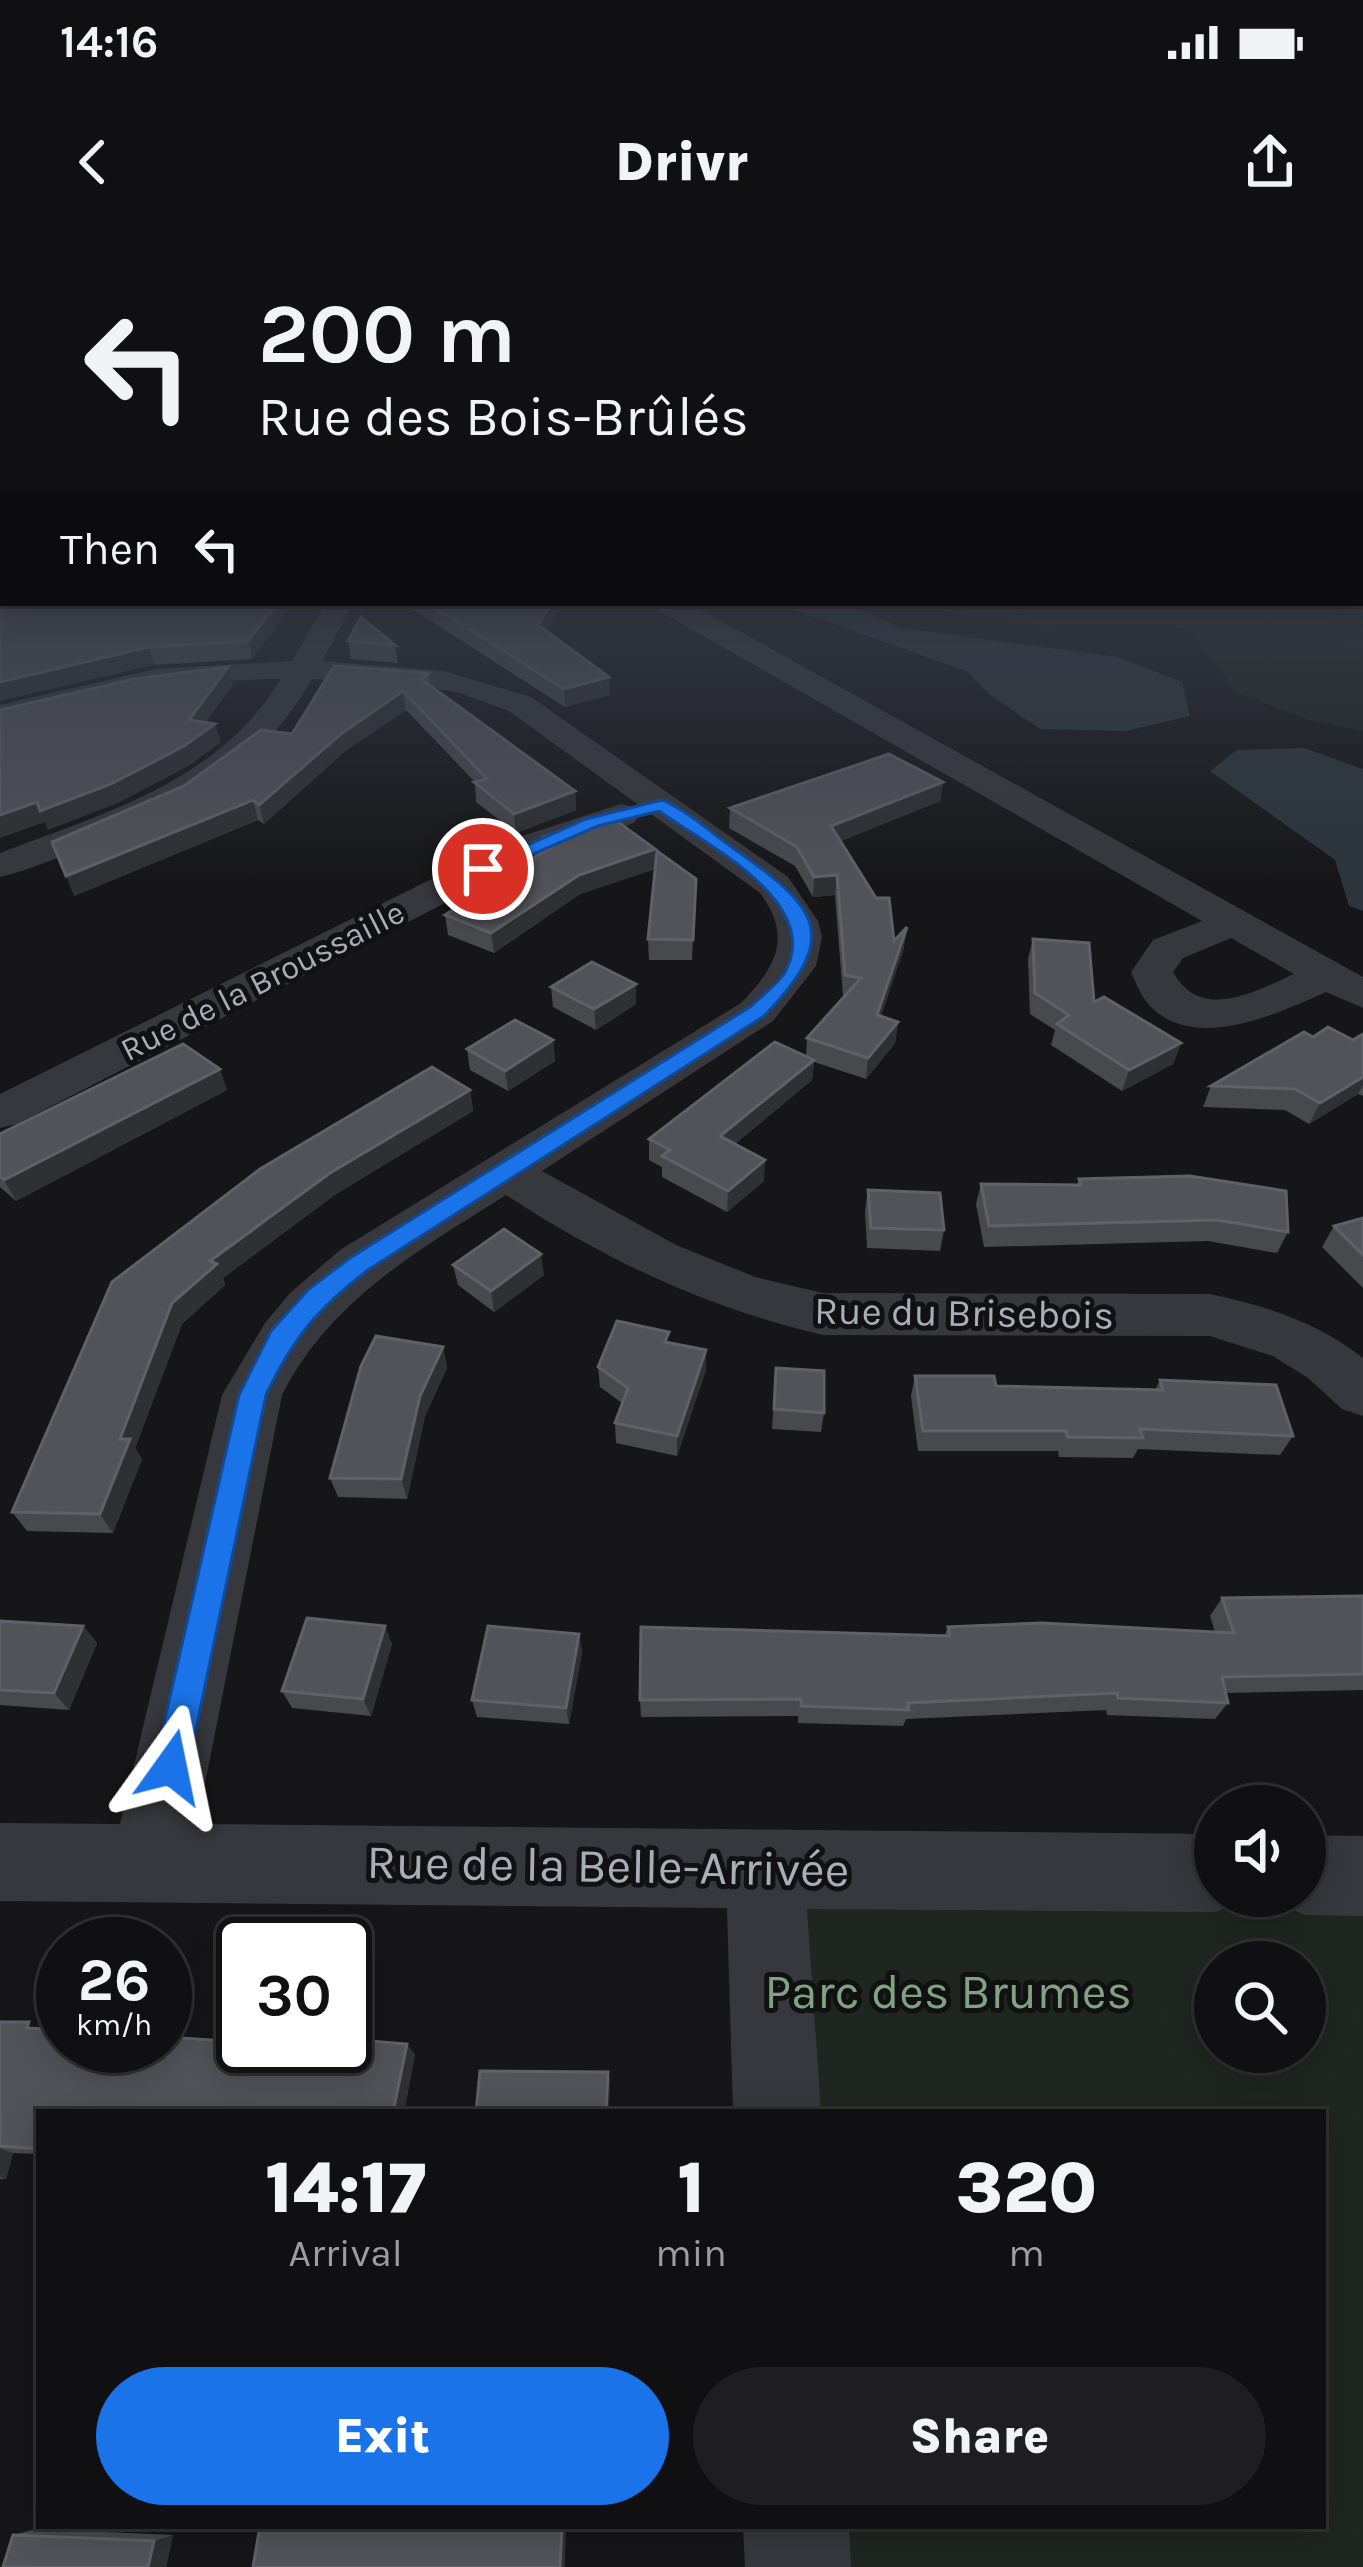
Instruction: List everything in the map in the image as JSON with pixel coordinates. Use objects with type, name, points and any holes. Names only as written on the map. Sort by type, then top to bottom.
[{"type":"street","points":[[0,866],[176,795],[211,776],[264,729],[302,665]]},
{"type":"street","points":[[771,665],[1345,985]]},
{"type":"street","points":[[0,716],[79,689],[126,679],[230,668],[398,671],[480,686],[520,704],[662,805],[774,886],[798,913],[802,945],[793,976],[757,1012],[359,1264],[318,1296],[280,1338],[252,1395],[151,1860]]},
{"type":"street","name":"Rue de la Broussaille","points":[[0,1113],[523,848],[662,805]]},
{"type":"street","points":[[1234,922],[1168,949],[1152,972],[1158,993],[1179,1007],[1208,1015],[1243,1012],[1345,985]]},
{"type":"street","name":"Rue du Brisebois","points":[[504,1170],[582,1221],[702,1281],[761,1303],[823,1314],[1210,1315],[1257,1324],[1308,1344],[1363,1393]]},
{"type":"street","name":"Rue de la Belle-Arrivée","points":[[0,1862],[1194,1873]]},
{"type":"street","points":[[765,1866],[777,2109]]},
{"type":"street","points":[[1326,1875],[1363,1876]]},
{"type":"street","points":[[796,2529],[797,2567]]},
{"type":"green space","points":[[1215,665],[1363,665],[1363,731],[1307,720],[1234,691]]},
{"type":"green space","name":"Parc des Brumes","points":[[765,1866],[1194,1895],[1194,1917],[1326,1917],[1326,1889],[1363,1876],[1363,2567],[798,2567],[796,2529],[1326,2529],[1326,2109],[777,2109]]},
{"type":"shaded area","points":[[948,665],[1137,665],[1182,682],[1190,716],[1126,731],[1040,729],[990,695],[966,671]]},
{"type":"shaded area","points":[[1304,748],[1363,769],[1363,911],[1349,906],[1335,860],[1210,771],[1237,750]]},
{"type":"building","points":[[0,665],[74,665],[0,682]]},
{"type":"building","points":[[525,665],[592,665],[609,677],[564,689]]},
{"type":"building","points":[[334,666],[429,673],[421,679],[575,791],[514,814],[474,782],[487,779],[403,691],[341,734],[259,805],[253,800],[66,876],[52,842],[184,786],[261,730],[292,734]]},
{"type":"building","points":[[228,667],[189,720],[215,724],[184,746],[111,784],[40,811],[37,802],[0,815],[0,710],[134,679]]},
{"type":"building","points":[[889,754],[943,782],[831,826],[876,898],[889,898],[894,941],[907,927],[877,1015],[898,1022],[868,1058],[807,1038],[861,978],[845,975],[837,875],[814,877],[797,847],[730,808]]},
{"type":"building","points":[[607,814],[655,849],[579,875],[491,933],[445,915],[554,845],[544,837]]},
{"type":"building","points":[[657,851],[696,879],[693,940],[648,939]]},
{"type":"building","points":[[1033,939],[1089,943],[1094,1002],[1104,997],[1181,1043],[1129,1070],[1057,1024],[1069,1015],[1035,993]]},
{"type":"building","points":[[592,962],[636,984],[594,1009],[551,987]]},
{"type":"building","points":[[515,1020],[553,1040],[505,1071],[467,1049]]},
{"type":"building","points":[[1328,1027],[1353,1040],[1363,1034],[1363,1077],[1320,1103],[1295,1089],[1211,1086],[1304,1032],[1313,1037]]},
{"type":"building","points":[[775,1042],[814,1060],[720,1136],[765,1160],[728,1191],[662,1156],[670,1150],[649,1139]]},
{"type":"building","points":[[183,1044],[220,1069],[4,1180],[0,1176],[0,1134]]},
{"type":"building","points":[[432,1067],[470,1090],[330,1173],[210,1261],[217,1264],[172,1303],[120,1439],[130,1439],[100,1514],[12,1512],[112,1282],[260,1169]]},
{"type":"building","points":[[1190,1176],[1286,1191],[1288,1232],[1217,1220],[989,1226],[981,1184],[1081,1185],[1079,1179]]},
{"type":"building","points":[[868,1190],[940,1193],[944,1230],[871,1228]]},
{"type":"building","points":[[1363,1218],[1363,1255],[1334,1226]]},
{"type":"building","points":[[504,1229],[541,1254],[491,1291],[453,1265]]},
{"type":"building","points":[[617,1321],[669,1332],[665,1342],[706,1350],[677,1436],[615,1423],[628,1388],[598,1367]]},
{"type":"building","points":[[376,1336],[443,1347],[420,1396],[401,1479],[330,1478],[361,1366]]},
{"type":"building","points":[[776,1368],[824,1371],[824,1413],[774,1409]]},
{"type":"building","points":[[915,1376],[994,1376],[996,1386],[1163,1390],[1160,1380],[1276,1385],[1293,1436],[1140,1429],[1143,1438],[1067,1437],[1066,1431],[923,1431]]},
{"type":"building","points":[[1363,1596],[1363,1674],[1222,1677],[1228,1703],[1118,1698],[1117,1693],[908,1703],[909,1710],[801,1706],[801,1699],[640,1700],[641,1627],[950,1636],[948,1627],[1042,1623],[1234,1633],[1222,1598]]},
{"type":"building","points":[[307,1618],[385,1626],[363,1699],[282,1691]]},
{"type":"building","points":[[0,1621],[83,1626],[54,1693],[0,1690]]},
{"type":"building","points":[[488,1626],[579,1634],[566,1708],[472,1700]]},
{"type":"building","points":[[0,2022],[29,2022],[27,2028],[36,2028],[36,2073],[192,2073],[192,2039],[216,2040],[216,2073],[372,2073],[372,2041],[407,2044],[394,2109],[36,2109],[36,2149],[0,2146]]},
{"type":"building","points":[[480,2071],[608,2072],[606,2109],[476,2109]]},
{"type":"building","points":[[259,2529],[562,2529],[560,2567],[253,2567]]},
{"type":"building","points":[[13,2535],[154,2541],[148,2567],[3,2567]]},
{"type":"route","points":[[171,1767],[252,1395],[280,1338],[318,1296],[359,1264],[757,1012],[793,976],[802,945],[798,913],[774,886],[662,805],[592,823],[523,848],[483,869]]}]
